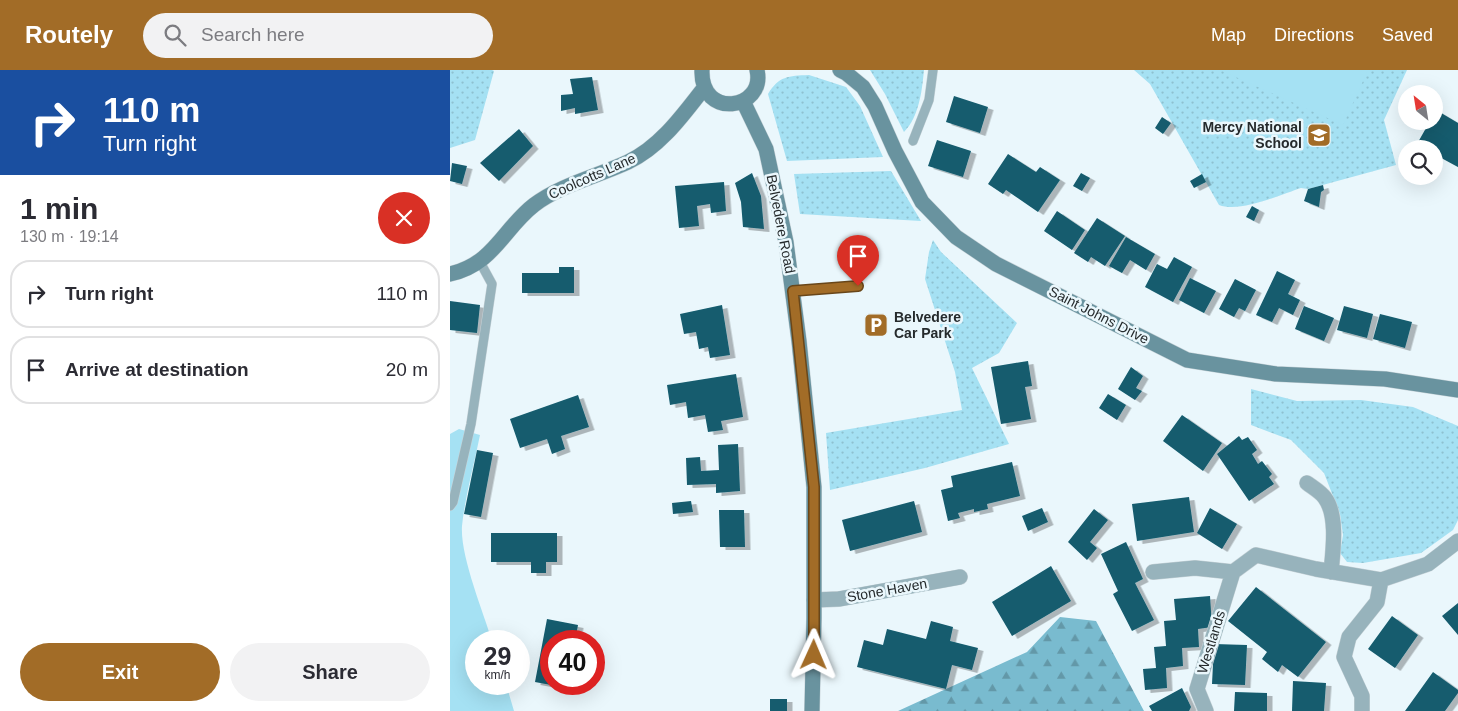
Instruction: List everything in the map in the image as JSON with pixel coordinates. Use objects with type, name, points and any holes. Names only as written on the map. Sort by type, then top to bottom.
[{"type":"street","points":[[702,70],[704,88],[710,96],[725,104],[743,101],[755,90],[758,82],[757,70]]},
{"type":"street","name":"Saint Johns Drive","points":[[840,70],[863,87],[875,106],[895,151],[922,202],[956,238],[996,264],[1187,360],[1276,374],[1385,379],[1458,390]]},
{"type":"street","name":"Coolcotts Lane","points":[[450,274],[480,262],[500,242],[520,217],[545,197],[629,162],[649,150],[689,108],[704,88]]},
{"type":"street","name":"Belvedere Road","points":[[743,101],[766,149],[786,242],[793,291],[814,487],[812,711]]},
{"type":"street","points":[[1307,483],[1325,498],[1330,512],[1334,528],[1331,572]]},
{"type":"street","points":[[1154,572],[1194,568],[1232,572],[1256,555],[1331,572],[1381,580],[1428,564],[1458,540]]},
{"type":"street","name":"Westlands","points":[[1206,711],[1197,689],[1232,572]]},
{"type":"street","name":"Stone Haven","points":[[814,600],[839,599],[960,577]]},
{"type":"street","points":[[1362,711],[1362,696],[1344,656],[1349,637],[1377,602],[1381,580]]},
{"type":"lane","points":[[913,141],[929,100],[933,70]]},
{"type":"lane","points":[[450,506],[453,502],[471,424],[492,284],[480,262]]},
{"type":"lane","points":[[793,291],[858,286]]},
{"type":"shaded area","points":[[450,70],[494,71],[475,140],[450,148]]},
{"type":"shaded area","points":[[870,70],[924,70],[921,95],[916,111],[904,132],[885,94]]},
{"type":"shaded area","name":"Mercy National School","points":[[1134,70],[1407,70],[1400,85],[1398,85],[1398,90],[1384,120],[1396,165],[1308,189],[1301,188],[1249,205],[1228,207],[1219,205],[1150,84]]},
{"type":"shaded area","points":[[1220,70],[1368,70],[1343,125]]},
{"type":"shaded area","points":[[809,75],[846,87],[860,106],[883,157],[787,161],[768,94],[780,80]]},
{"type":"shaded area","points":[[891,171],[921,221],[800,214],[794,174]]},
{"type":"shaded area","points":[[933,240],[941,252],[1017,323],[999,353],[972,368],[1009,444],[925,468],[830,490],[826,433],[962,410],[955,372],[925,279],[929,252]]},
{"type":"shaded area","points":[[1251,389],[1297,401],[1361,400],[1413,407],[1458,426],[1458,520],[1453,530],[1421,553],[1363,563],[1347,562],[1340,553],[1343,535],[1340,514],[1324,473],[1291,440],[1251,425]]},
{"type":"shaded area","points":[[459,429],[480,435],[467,492],[462,538],[468,568],[488,630],[465,630],[465,695],[509,695],[514,711],[450,711],[450,434]]},
{"type":"green space","points":[[1060,617],[1096,621],[1144,711],[898,711],[1027,652]]},
{"type":"building","points":[[592,77],[598,110],[575,114],[575,108],[561,111],[561,95],[573,94],[570,79]]},
{"type":"building","points":[[954,96],[988,107],[980,133],[946,122]]},
{"type":"building","points":[[1443,114],[1458,123],[1458,167],[1443,159],[1443,140],[1419,140],[1425,130],[1443,130]]},
{"type":"building","points":[[1162,117],[1171,123],[1163,134],[1155,128]]},
{"type":"building","points":[[519,129],[533,146],[499,181],[480,163]]},
{"type":"building","points":[[937,140],[971,151],[963,177],[928,166]]},
{"type":"building","points":[[1008,154],[1036,172],[1040,167],[1060,180],[1038,212],[1006,190],[1003,194],[988,184]]},
{"type":"building","points":[[452,163],[467,166],[462,184],[450,181]]},
{"type":"building","points":[[752,173],[761,196],[764,229],[743,227],[741,202],[735,183]]},
{"type":"building","points":[[1081,173],[1090,178],[1082,191],[1073,186]]},
{"type":"building","points":[[1202,174],[1206,182],[1194,188],[1190,181]]},
{"type":"building","points":[[724,182],[726,211],[711,213],[710,204],[697,206],[699,226],[679,228],[675,186]]},
{"type":"building","points":[[1323,185],[1324,190],[1321,192],[1319,207],[1304,201],[1308,189]]},
{"type":"building","points":[[1252,206],[1259,210],[1254,221],[1246,217]]},
{"type":"building","points":[[1057,211],[1085,230],[1072,250],[1044,231]]},
{"type":"building","points":[[1097,218],[1125,236],[1105,266],[1091,257],[1088,262],[1074,253]]},
{"type":"building","points":[[1126,237],[1155,254],[1146,270],[1130,260],[1122,273],[1109,266]]},
{"type":"building","points":[[1174,257],[1192,267],[1173,302],[1145,287],[1157,264],[1167,269]]},
{"type":"building","points":[[559,267],[574,267],[574,293],[522,293],[522,273],[559,273]]},
{"type":"building","points":[[1277,271],[1295,280],[1288,294],[1300,300],[1293,315],[1279,308],[1272,322],[1256,315]]},
{"type":"building","points":[[1190,278],[1216,291],[1204,313],[1179,300]]},
{"type":"building","points":[[1235,279],[1256,290],[1245,311],[1239,308],[1234,317],[1219,309]]},
{"type":"building","points":[[450,301],[480,305],[477,333],[450,330]]},
{"type":"building","points":[[722,305],[730,355],[710,358],[708,347],[699,349],[696,332],[684,334],[680,314]]},
{"type":"building","points":[[1304,306],[1334,318],[1324,341],[1295,329]]},
{"type":"building","points":[[1344,306],[1373,314],[1367,338],[1337,330]]},
{"type":"building","points":[[1380,314],[1412,322],[1405,348],[1373,339]]},
{"type":"building","points":[[1028,361],[1032,386],[1025,387],[1031,419],[1001,424],[991,367]]},
{"type":"building","points":[[1131,367],[1143,376],[1136,388],[1142,391],[1135,400],[1118,389]]},
{"type":"building","points":[[736,374],[743,417],[721,421],[723,430],[708,432],[705,415],[688,418],[686,402],[670,405],[667,385]]},
{"type":"building","points":[[1108,394],[1126,405],[1117,420],[1099,408]]},
{"type":"building","points":[[578,395],[589,427],[561,436],[565,449],[552,454],[547,439],[520,448],[510,419]]},
{"type":"building","points":[[1182,415],[1222,443],[1203,471],[1163,441]]},
{"type":"building","points":[[1239,436],[1242,440],[1248,437],[1257,450],[1252,454],[1258,464],[1262,461],[1272,474],[1269,477],[1274,484],[1249,501],[1217,454]]},
{"type":"building","points":[[738,444],[740,491],[716,493],[716,484],[687,485],[686,458],[700,457],[701,471],[719,470],[718,445]]},
{"type":"building","points":[[477,450],[493,453],[481,517],[464,514]]},
{"type":"building","points":[[1012,462],[1020,496],[987,504],[988,509],[974,512],[974,509],[958,513],[960,518],[948,521],[941,490],[953,487],[951,476]]},
{"type":"building","points":[[1189,497],[1194,532],[1137,541],[1132,504]]},
{"type":"building","points":[[691,501],[693,512],[673,514],[672,503]]},
{"type":"building","points":[[914,501],[922,532],[850,551],[842,520]]},
{"type":"building","points":[[1042,508],[1048,522],[1028,531],[1022,516]]},
{"type":"building","points":[[1210,508],[1237,524],[1222,549],[1197,533]]},
{"type":"building","points":[[1094,509],[1108,520],[1090,542],[1097,548],[1087,560],[1068,542]]},
{"type":"building","points":[[719,510],[744,510],[745,547],[720,547]]},
{"type":"building","points":[[491,533],[557,533],[557,562],[546,562],[546,573],[531,573],[531,562],[491,562]]},
{"type":"building","points":[[1126,542],[1143,579],[1135,583],[1154,620],[1132,631],[1113,594],[1118,591],[1101,554]]},
{"type":"building","points":[[1051,566],[1071,601],[1012,636],[992,602]]},
{"type":"building","points":[[1256,587],[1326,642],[1298,677],[1282,665],[1278,672],[1262,659],[1267,652],[1228,621]]},
{"type":"building","points":[[1210,596],[1212,627],[1198,629],[1199,647],[1182,648],[1183,666],[1166,668],[1167,688],[1145,690],[1143,669],[1156,668],[1154,647],[1166,646],[1164,621],[1176,620],[1174,599]]},
{"type":"building","points":[[1458,603],[1458,635],[1442,616]]},
{"type":"building","points":[[1392,616],[1418,635],[1395,668],[1368,649]]},
{"type":"building","points":[[547,619],[578,625],[577,630],[545,630]]},
{"type":"building","points":[[931,621],[953,627],[950,641],[978,648],[972,670],[952,665],[946,689],[857,667],[864,640],[883,645],[887,629],[926,639]]},
{"type":"building","points":[[1214,644],[1247,645],[1245,685],[1212,684]]},
{"type":"building","points":[[540,656],[540,683],[535,682]]},
{"type":"building","points":[[1433,672],[1458,690],[1458,693],[1445,711],[1405,711]]},
{"type":"building","points":[[1293,681],[1326,683],[1324,711],[1292,711]]},
{"type":"building","points":[[1182,688],[1191,707],[1189,711],[1152,711],[1149,706]]},
{"type":"building","points":[[1235,692],[1267,693],[1267,711],[1234,711]]},
{"type":"building","points":[[770,699],[787,699],[787,711],[770,711]]},
{"type":"place","name":"Mercy National School","points":[[1319,135]]},
{"type":"place","name":"Belvedere Car Park","points":[[876,325]]},
{"type":"route","points":[[814,655],[814,487],[793,291],[858,286]]}]
